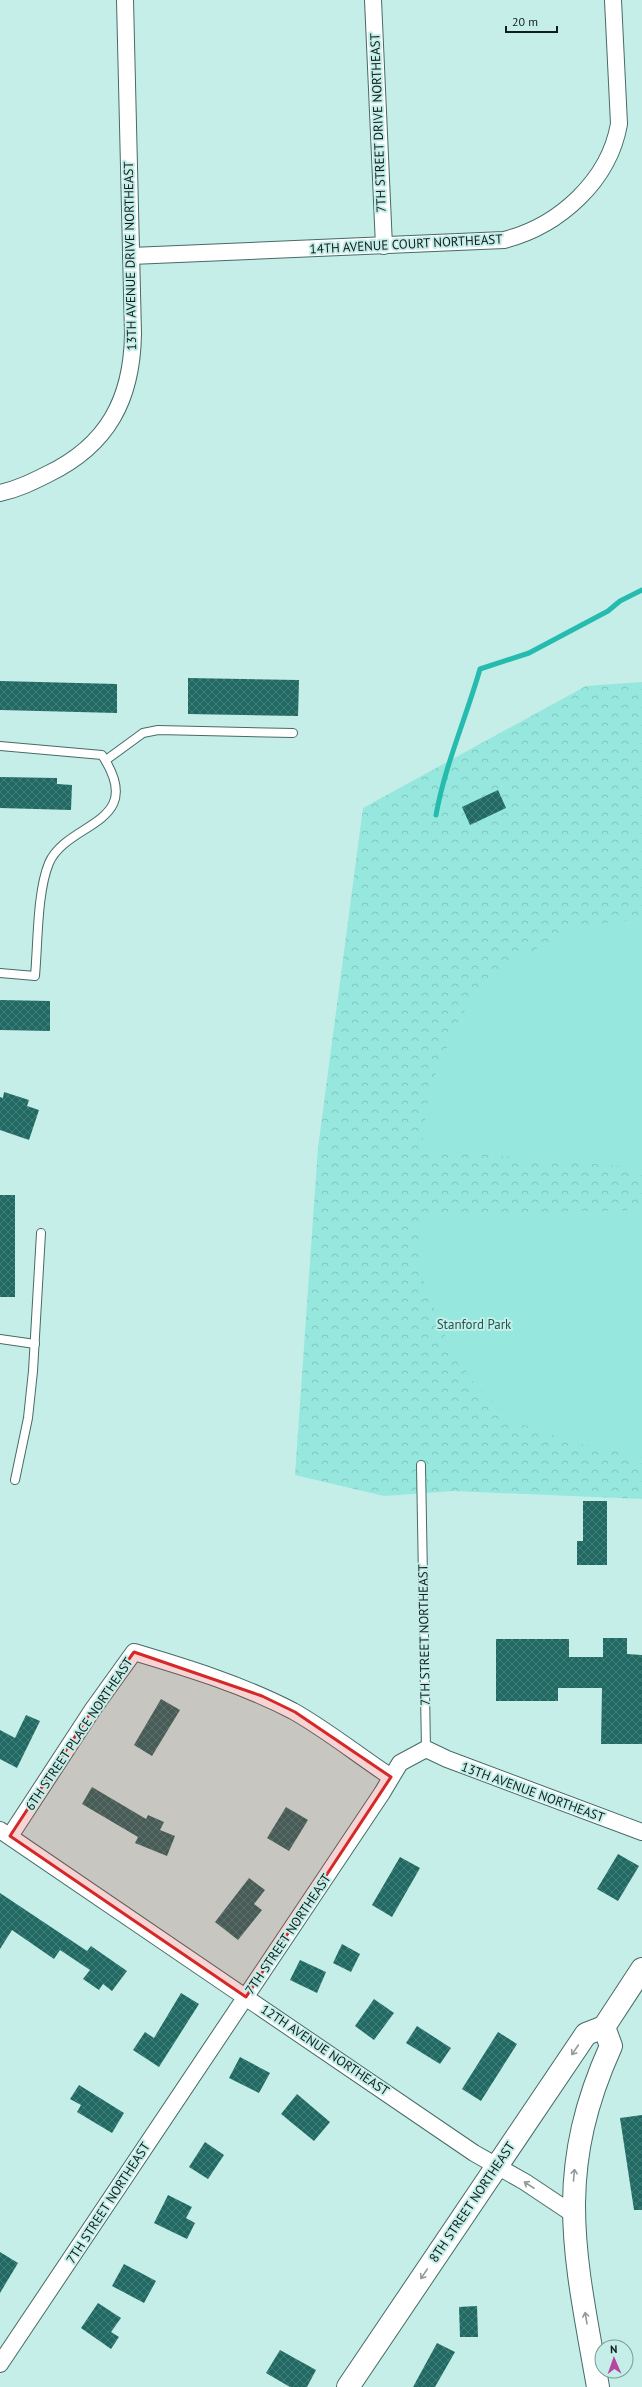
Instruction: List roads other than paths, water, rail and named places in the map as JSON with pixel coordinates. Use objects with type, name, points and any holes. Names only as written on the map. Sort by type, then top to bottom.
[{"type":"main road","points":[[598,2387],[577,2268],[573,2214],[575,2165],[582,2123],[591,2092],[611,2046],[604,2027],[642,1969]]},
{"type":"main road","name":"8TH STREET NORTHEAST","points":[[348,2387],[586,2034],[604,2027]]},
{"type":"street","name":"13TH AVENUE DRIVE NORTHEAST","points":[[0,493],[24,486],[78,458],[95,444],[110,423],[126,386],[132,351],[125,0]]},
{"type":"street","name":"7TH STREET DRIVE NORTHEAST","points":[[373,0],[384,246]]},
{"type":"street","name":"14TH AVENUE COURT NORTHEAST","points":[[130,256],[504,240],[524,235],[544,224],[581,196],[599,176],[609,159],[616,142],[619,124],[613,0]]},
{"type":"street","name":"6TH STREET PLACE NORTHEAST","points":[[5,1833],[134,1652],[186,1668],[262,1696],[295,1712],[391,1777]]},
{"type":"street","name":"7TH STREET NORTHEAST","points":[[0,2364],[246,1996],[400,1762],[426,1749]]},
{"type":"street","name":"13TH AVENUE NORTHEAST","points":[[426,1749],[447,1760],[642,1832]]},
{"type":"street","name":"12TH AVENUE NORTHEAST","points":[[5,1833],[496,2166],[525,2182],[573,2214]]},
{"type":"lane","points":[[106,760],[143,733],[158,730],[293,733]]},
{"type":"lane","points":[[0,746],[102,755],[106,760],[114,778],[115,795],[113,803],[98,822],[56,851],[45,875],[35,976],[0,973]]},
{"type":"lane","points":[[15,1480],[28,1418],[35,1344],[41,1233]]},
{"type":"lane","points":[[0,1338],[35,1344]]},
{"type":"lane","name":"7TH STREET NORTHEAST","points":[[421,1465],[426,1749]]},
{"type":"waterway","points":[[436,815],[450,760],[480,669],[529,653],[608,611],[620,601],[642,590]]},
{"type":"park label","name":"Stanford Park","points":[[474,1324]]}]
